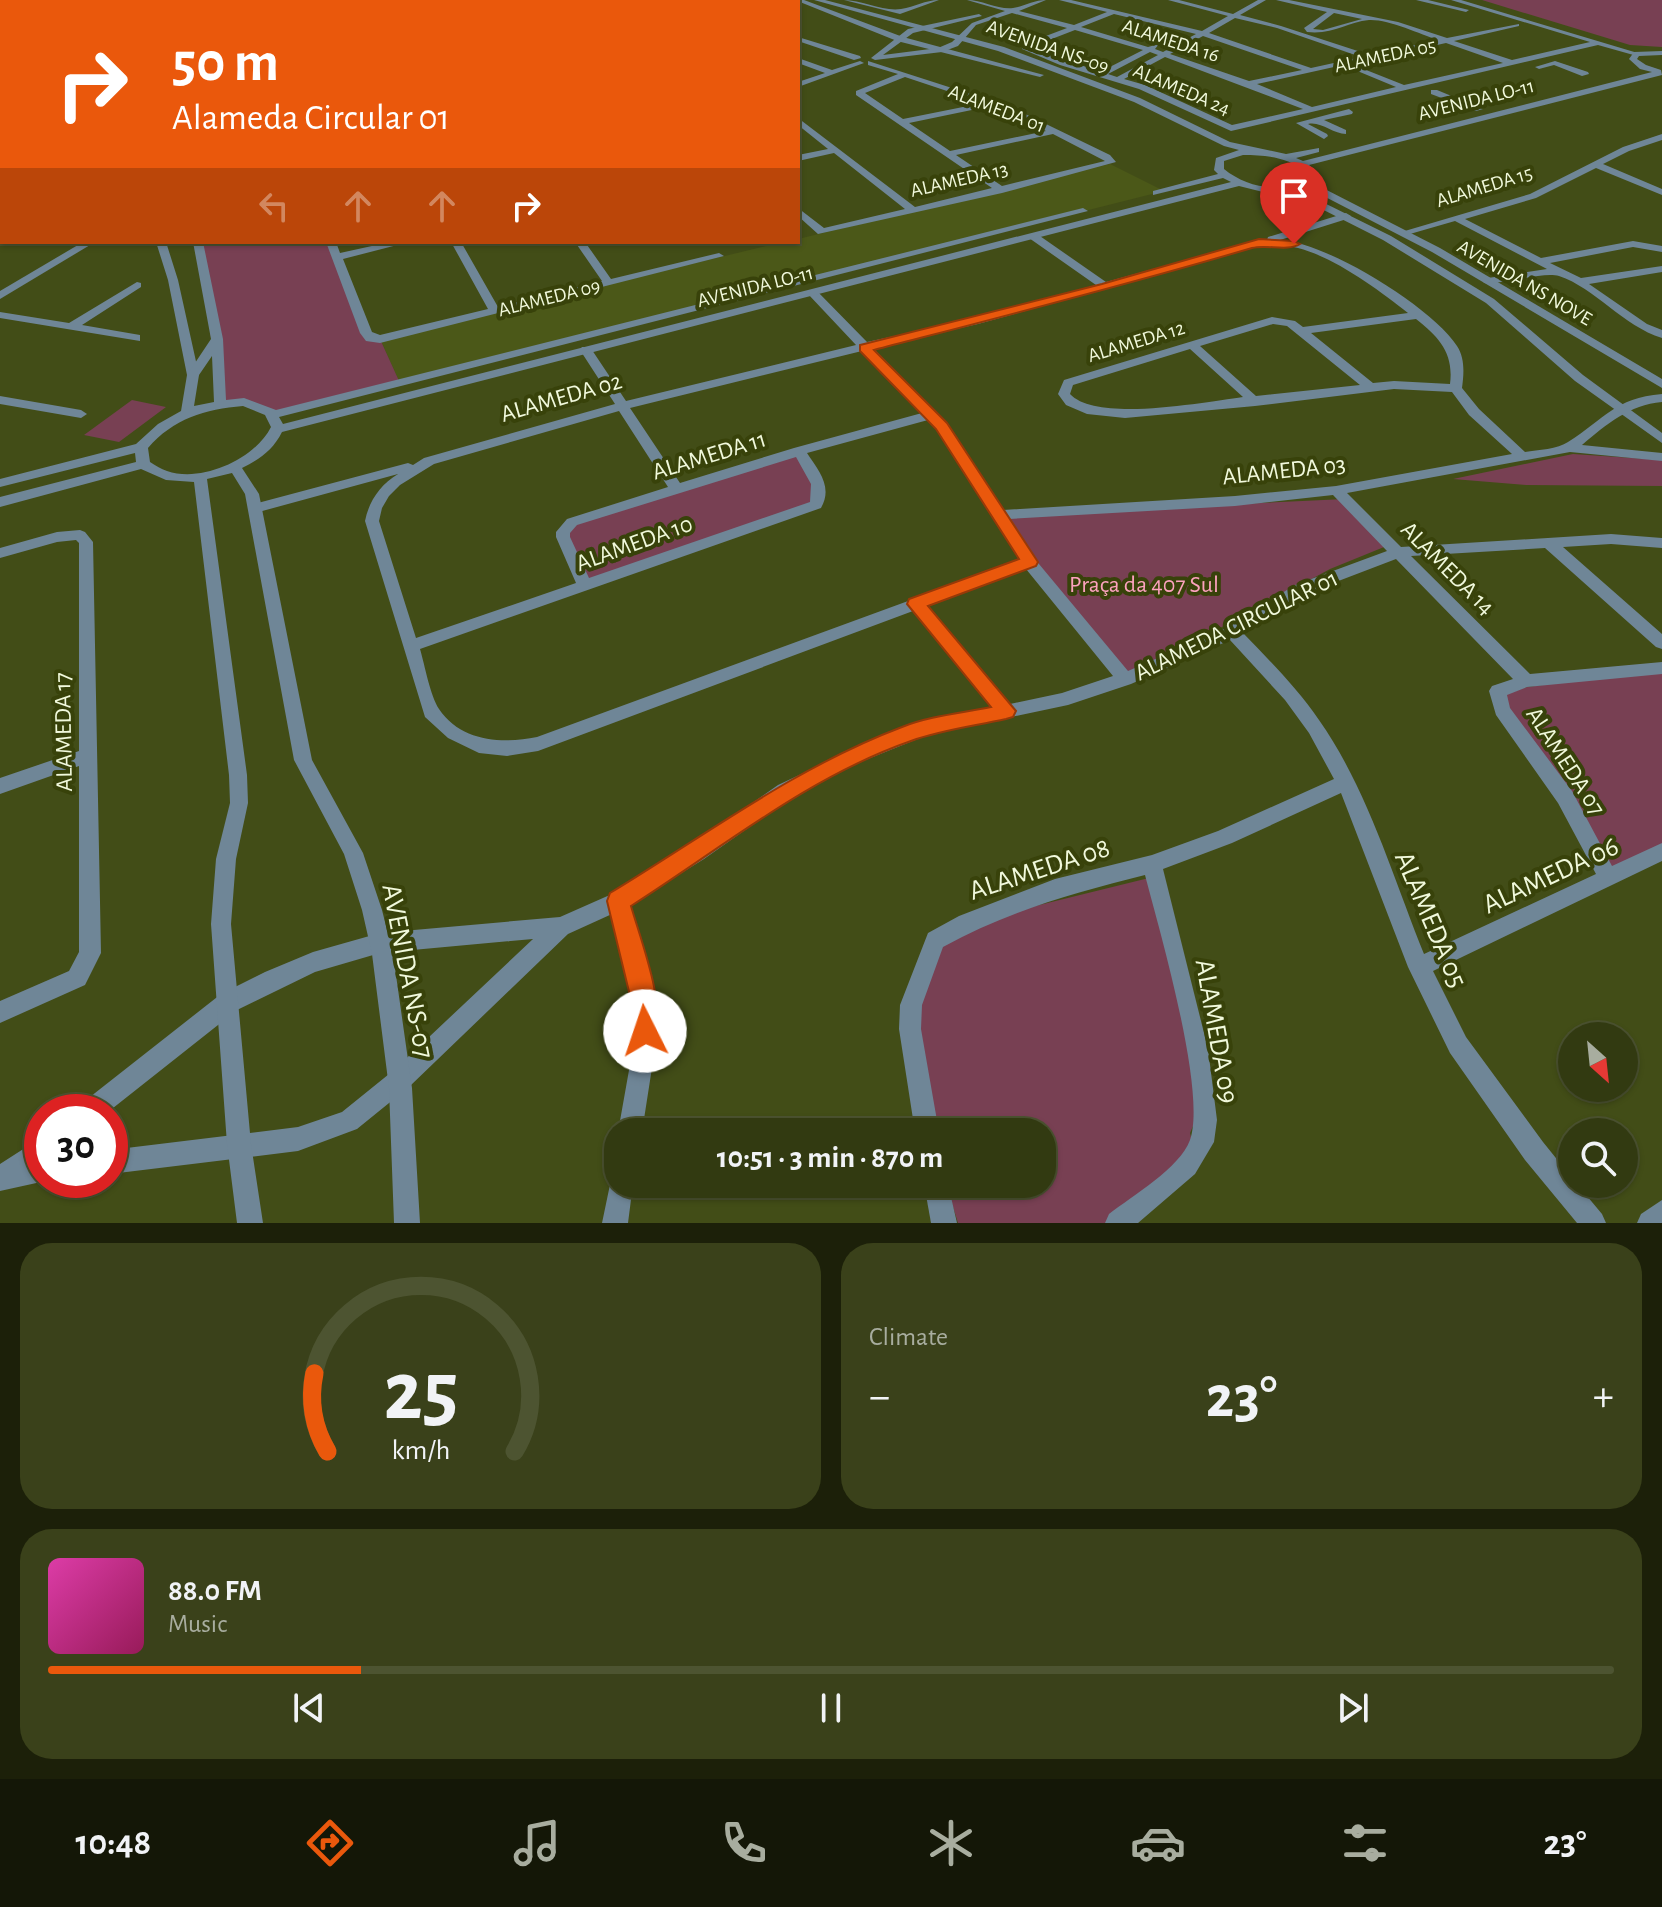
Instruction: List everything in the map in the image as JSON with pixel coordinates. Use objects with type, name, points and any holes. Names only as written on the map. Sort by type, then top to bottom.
[{"type":"street","name":"AVENIDA NS-09","points":[[817,0],[962,37],[1110,89],[1227,144],[1257,152]]},
{"type":"street","points":[[847,0],[900,12],[936,0]]},
{"type":"street","name":"ALAMEDA 16","points":[[970,0],[1166,53],[1252,83],[1311,109]]},
{"type":"street","points":[[873,60],[911,31],[964,21],[1026,0]]},
{"type":"street","points":[[800,42],[858,60],[939,50],[955,44],[974,24],[1043,0]]},
{"type":"street","points":[[1062,0],[1203,33],[1312,70]]},
{"type":"street","points":[[1086,5],[1099,0]]},
{"type":"street","points":[[1171,0],[1236,15],[1371,58]]},
{"type":"street","points":[[1176,36],[1246,0]]},
{"type":"street","points":[[1119,79],[1263,0]]},
{"type":"street","points":[[1279,0],[1371,18],[1512,63]]},
{"type":"street","points":[[1303,5],[1311,0]]},
{"type":"street","points":[[1419,0],[1517,25],[1582,46]]},
{"type":"street","points":[[1454,0],[1637,54],[1662,53]]},
{"type":"street","name":"AVENIDA NS-09","points":[[800,1],[900,39],[1053,78],[1089,91],[1179,131],[1224,157]]},
{"type":"street","points":[[1175,9],[1186,4]]},
{"type":"street","points":[[1333,11],[1307,30],[1323,32],[1371,18]]},
{"type":"street","points":[[1075,28],[1114,12]]},
{"type":"street","points":[[1153,20],[1164,14]]},
{"type":"street","name":"ALAMEDA 05","points":[[1252,83],[1517,25]]},
{"type":"street","name":"ALAMEDA 24","points":[[1075,28],[1025,47],[1032,52],[1152,91],[1221,125],[1236,127],[1311,109]]},
{"type":"street","points":[[1102,74],[1164,42]]},
{"type":"street","points":[[1311,109],[1597,43]]},
{"type":"street","points":[[1637,54],[1633,59],[1643,67],[1661,73]]},
{"type":"street","points":[[800,84],[858,60]]},
{"type":"street","name":"ALAMEDA 01","points":[[873,60],[903,75],[992,103],[1057,131],[1107,157],[1111,162],[1106,166]]},
{"type":"street","points":[[800,61],[833,73]]},
{"type":"street","points":[[1345,64],[1404,88]]},
{"type":"street","points":[[1324,136],[1300,123],[1546,65],[1585,74]]},
{"type":"street","points":[[1546,65],[1572,77]]},
{"type":"street","name":"AVENIDA LO-11","points":[[1287,157],[1643,67]]},
{"type":"street","name":"AVENIDA LO-11","points":[[1303,164],[1661,73]]},
{"type":"street","points":[[903,75],[859,93],[1002,190]]},
{"type":"street","points":[[1460,75],[1477,81]]},
{"type":"street","points":[[1434,92],[1479,109]]},
{"type":"street","points":[[1360,99],[1377,105]]},
{"type":"street","points":[[900,122],[992,103]]},
{"type":"street","points":[[1316,120],[1343,132]]},
{"type":"street","points":[[800,123],[914,211]]},
{"type":"street","points":[[948,154],[1057,131]]},
{"type":"street","name":"ALAMEDA 15","points":[[1403,233],[1533,196],[1626,149],[1662,137]]},
{"type":"street","points":[[800,158],[836,150]]},
{"type":"street","points":[[1257,152],[1287,157],[1303,164],[1312,175],[1308,184],[1273,189],[1240,183],[1224,175],[1217,165],[1224,157],[1257,152]]},
{"type":"street","points":[[1597,165],[1662,192]]},
{"type":"street","name":"ALAMEDA 13","points":[[800,213],[822,232],[1106,166]]},
{"type":"street","name":"AVENIDA LO-11","points":[[275,414],[1224,175]]},
{"type":"street","name":"AVENIDA LO-11","points":[[279,429],[1240,183]]},
{"type":"street","name":"AVENIDA NS NOVE","points":[[1308,184],[1488,281],[1662,384]]},
{"type":"street","points":[[1289,189],[1418,256],[1490,301],[1563,365],[1662,439]]},
{"type":"street","points":[[1259,243],[1346,216]]},
{"type":"street","points":[[1456,218],[1579,282],[1643,326],[1662,334]]},
{"type":"street","points":[[1033,236],[1106,287]]},
{"type":"street","name":"ALAMEDA 02","points":[[1029,562],[538,744],[515,750],[492,750],[466,742],[445,729],[431,712],[372,521],[384,493],[395,482],[429,461],[623,406],[1106,287],[1259,243],[1294,244],[1318,252],[1417,315],[1440,333],[1453,351],[1458,365],[1456,388]]},
{"type":"street","points":[[4,293],[87,244]]},
{"type":"street","points":[[162,244],[173,280],[193,375],[187,412]]},
{"type":"street","points":[[198,244],[217,339],[220,403]]},
{"type":"street","points":[[332,244],[336,257],[395,244]]},
{"type":"street","points":[[457,244],[494,310]]},
{"type":"street","points":[[581,244],[608,282]]},
{"type":"street","name":"ALAMEDA 09","points":[[336,257],[366,333],[370,338],[380,339],[719,256],[708,244]]},
{"type":"street","points":[[1541,261],[1633,244],[1662,249]]},
{"type":"street","points":[[1579,282],[1662,269]]},
{"type":"street","points":[[1488,281],[1559,271]]},
{"type":"street","points":[[71,327],[137,285]]},
{"type":"street","points":[[812,292],[942,427],[1029,562],[1125,679]]},
{"type":"street","points":[[1302,331],[1417,315]]},
{"type":"street","points":[[4,316],[136,338]]},
{"type":"street","name":"ALAMEDA 12","points":[[1370,387],[1302,331],[1283,320],[1272,320],[1068,383],[1064,394],[1081,407],[1108,413],[1255,402],[1408,384],[1456,388]]},
{"type":"street","points":[[193,375],[217,339]]},
{"type":"street","points":[[1192,345],[1255,402]]},
{"type":"street","points":[[586,350],[676,488]]},
{"type":"street","points":[[1456,388],[1474,412],[1522,456]]},
{"type":"street","points":[[1570,448],[1618,408],[1634,401],[1662,398]]},
{"type":"street","points":[[0,400],[81,414]]},
{"type":"street","points":[[0,483],[141,447],[167,422],[187,412],[220,403],[244,402],[263,406],[275,414],[279,429],[272,443],[257,456],[235,467],[200,477],[164,476],[143,464],[0,502]]},
{"type":"street","name":"ALAMEDA 11","points":[[585,586],[563,537],[567,526],[580,518],[799,451],[930,415]]},
{"type":"street","points":[[141,447],[143,464]]},
{"type":"street","name":"ALAMEDA 03","points":[[1001,515],[1235,501],[1336,490],[1570,448],[1662,457]]},
{"type":"street","name":"ALAMEDA 10","points":[[410,646],[816,505],[821,494],[820,487],[799,451]]},
{"type":"street","points":[[255,508],[429,461]]},
{"type":"street","name":"AVENIDA NS-07","points":[[235,467],[252,494],[303,760],[313,787],[346,837],[359,867],[380,943],[402,1078],[407,1223]]},
{"type":"street","points":[[200,477],[238,775],[239,803],[226,859],[221,924],[239,1144],[250,1223]]},
{"type":"street","name":"ALAMEDA 14","points":[[1336,490],[1526,681]]},
{"type":"street","name":"ALAMEDA 17","points":[[0,553],[57,537],[80,535],[86,542],[90,953],[77,978],[0,1012]]},
{"type":"street","name":"ALAMEDA CIRCULAR 01","points":[[112,1094],[229,1002],[313,962],[380,943],[561,927],[619,901],[697,853],[785,791],[852,758],[908,733],[1062,700],[1125,679],[1232,632],[1301,589],[1399,552],[1478,545],[1634,539],[1662,543]]},
{"type":"street","points":[[1550,544],[1662,643]]},
{"type":"street","points":[[916,604],[1006,711]]},
{"type":"street","name":"ALAMEDA 05","points":[[1232,632],[1291,695],[1315,728],[1346,782],[1419,967],[1473,1069],[1593,1223]]},
{"type":"street","name":"ALAMEDA 07","points":[[1608,877],[1565,797],[1499,704],[1498,691],[1526,681],[1662,668]]},
{"type":"street","points":[[0,786],[87,756]]},
{"type":"street","name":"ALAMEDA 08","points":[[925,1118],[910,1029],[911,1005],[935,940],[966,923],[1055,888],[1152,864],[1225,837],[1346,782]]},
{"type":"street","name":"ALAMEDA 06","points":[[1419,967],[1662,852]]},
{"type":"street","name":"ALAMEDA 09","points":[[1118,1223],[1180,1171],[1202,1142],[1205,1130],[1196,1045],[1152,864]]},
{"type":"street","points":[[619,901],[646,1011],[645,1042],[632,1118]]},
{"type":"street","name":"ALAMEDA CIRCULAR 01","points":[[128,1159],[298,1139],[349,1121],[402,1078],[561,927]]},
{"type":"street","points":[[4,1177],[24,1162]]},
{"type":"street","points":[[4,1177],[24,1174]]},
{"type":"street","points":[[615,1223],[619,1198]]},
{"type":"street","points":[[939,1198],[944,1223]]},
{"type":"street","points":[[1650,1223],[1662,1213]]},
{"type":"shaded area","points":[[1110,164],[1164,191],[400,383],[380,339],[775,244],[800,244],[800,239]]},
{"type":"green space","points":[[1482,0],[1662,0],[1662,47],[1630,45]]},
{"type":"green space","points":[[198,244],[332,244],[370,337],[380,339],[400,383],[275,414],[244,402],[220,403]]},
{"type":"green space","points":[[132,400],[166,407],[119,442],[84,435]]},
{"type":"green space","points":[[799,451],[821,494],[807,509],[585,586],[563,537],[572,522]]},
{"type":"green space","points":[[1573,454],[1662,460],[1662,486],[1526,485],[1453,479]]},
{"type":"green space","name":"Praça da 407 Sul","points":[[1345,499],[1389,545],[1330,569],[1125,679],[1001,515]]},
{"type":"green space","points":[[1662,669],[1662,852],[1608,877],[1498,691]]},
{"type":"green space","points":[[1153,877],[1206,1096],[1190,1133],[1195,1153],[1115,1223],[958,1223],[950,1198],[1056,1198],[1056,1118],[929,1118],[911,1005],[935,940],[966,923]]},
{"type":"route","points":[[645,1031],[644,1000],[619,901],[697,853],[785,791],[852,758],[908,733],[1006,711],[916,604],[1029,562],[942,427],[865,348],[1106,287],[1259,243],[1294,244]]}]
